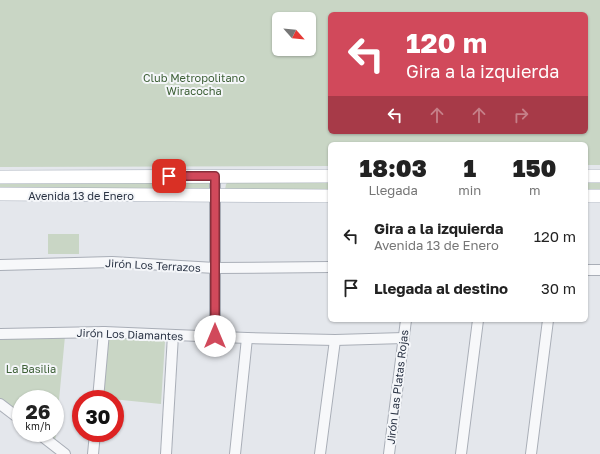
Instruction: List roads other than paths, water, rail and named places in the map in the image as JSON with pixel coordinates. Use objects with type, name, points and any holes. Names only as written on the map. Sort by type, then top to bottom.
[{"type":"main road","name":"Avenida 13 de Enero","points":[[0,176],[328,176]]},
{"type":"main road","points":[[588,176],[600,176]]},
{"type":"main road","name":"Avenida 13 de Enero","points":[[0,194],[328,196]]},
{"type":"main road","points":[[588,196],[600,196]]},
{"type":"street","points":[[215,176],[215,336]]},
{"type":"street","name":"Jirón Los Terrazos","points":[[0,265],[112,262],[214,268],[328,267]]},
{"type":"street","points":[[588,270],[600,270]]},
{"type":"street","name":"Jirón Las Platas Rojas","points":[[389,454],[406,322]]},
{"type":"street","points":[[461,454],[478,322]]},
{"type":"street","points":[[531,454],[548,322]]},
{"type":"street","points":[[99,390],[104,332]]},
{"type":"street","name":"Jirón Los Diamantes","points":[[0,334],[104,332],[335,340],[404,338]]},
{"type":"street","points":[[166,454],[173,335]]},
{"type":"street","points":[[235,454],[248,338]]},
{"type":"street","points":[[320,454],[335,340]]},
{"type":"street","points":[[0,404],[12,413]]},
{"type":"street","points":[[50,442],[65,454]]},
{"type":"street","points":[[93,454],[94,442]]},
{"type":"park label","name":"Club Metropolitano Wiracocha","points":[[194,83]]},
{"type":"park label","name":"La Basilia","points":[[31,368]]}]
